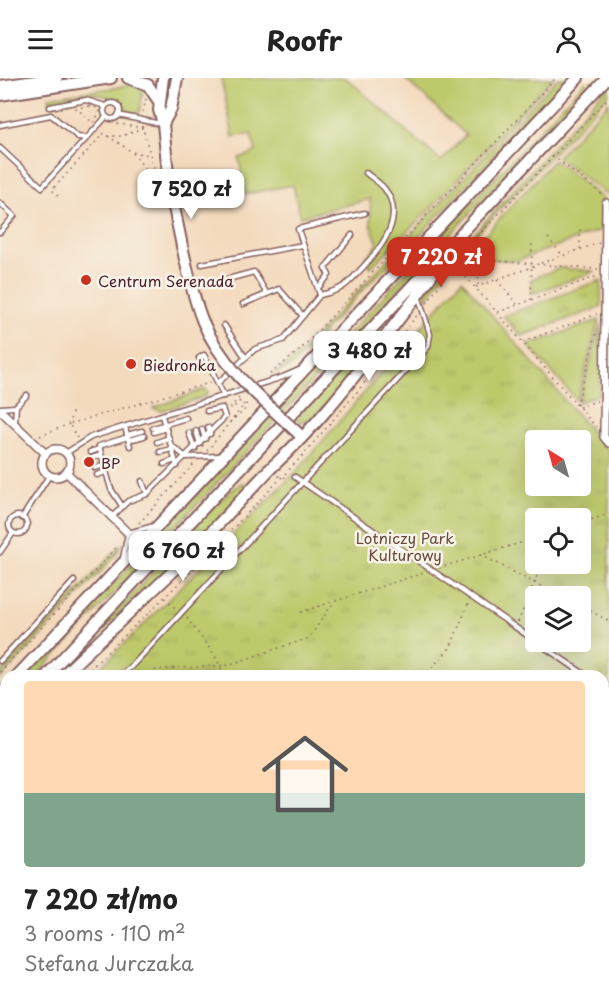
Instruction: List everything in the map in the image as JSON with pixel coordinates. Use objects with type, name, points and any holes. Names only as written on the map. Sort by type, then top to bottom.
[{"type":"main road","points":[[0,86],[57,78]]},
{"type":"main road","points":[[0,95],[111,78]]},
{"type":"main road","points":[[128,78],[148,85],[160,104]]},
{"type":"main road","points":[[163,78],[160,104],[170,183],[196,304],[218,350],[245,383],[301,436]]},
{"type":"main road","points":[[164,124],[171,109],[177,78]]},
{"type":"main road","points":[[23,670],[578,78]]},
{"type":"main road","points":[[52,670],[607,78]]},
{"type":"main road","points":[[70,670],[185,560],[273,471],[349,383],[419,293],[455,239]]},
{"type":"street","points":[[605,200],[604,398],[606,440]]},
{"type":"street","points":[[0,409],[46,454]]},
{"type":"street","points":[[56,449],[66,453],[70,464],[67,473],[59,477],[49,476],[42,465],[46,454],[56,449]]},
{"type":"street","points":[[67,473],[128,533]]},
{"type":"lane","points":[[50,107],[86,100],[105,106],[115,104],[118,107],[118,115]]},
{"type":"lane","points":[[0,148],[42,187],[106,117],[105,106]]},
{"type":"lane","points":[[0,125],[51,115],[78,137],[87,137]]},
{"type":"lane","points":[[106,117],[114,118],[118,115],[164,124]]},
{"type":"lane","points":[[219,382],[255,349],[283,340],[320,295],[342,290],[380,249],[390,231],[392,209],[385,189],[366,173]]},
{"type":"lane","points":[[0,203],[15,216],[0,232]]},
{"type":"lane","points":[[320,295],[298,229],[365,213]]},
{"type":"lane","points":[[318,288],[329,275],[325,268],[352,235]]},
{"type":"lane","points":[[202,264],[303,245]]},
{"type":"lane","points":[[213,283],[254,272],[267,294]]},
{"type":"lane","points":[[243,304],[279,289],[303,316]]},
{"type":"lane","points":[[128,670],[428,347],[430,334],[419,302],[419,293]]},
{"type":"lane","points":[[224,325],[245,357]]},
{"type":"lane","points":[[199,358],[204,355],[224,396]]},
{"type":"lane","points":[[66,453],[83,441],[283,377],[308,365]]},
{"type":"lane","points":[[0,409],[16,406],[27,395]]},
{"type":"lane","points":[[16,406],[16,425]]},
{"type":"lane","points":[[112,517],[122,506],[147,494],[224,420],[225,413],[219,408],[207,411]]},
{"type":"lane","points":[[162,416],[172,447],[175,468]]},
{"type":"lane","points":[[154,430],[186,418]]},
{"type":"lane","points":[[124,427],[129,440]]},
{"type":"lane","points":[[208,427],[211,433]]},
{"type":"lane","points":[[201,429],[205,439]]},
{"type":"lane","points":[[196,431],[200,444]]},
{"type":"lane","points":[[90,452],[99,449],[99,446],[129,440],[143,433]]},
{"type":"lane","points":[[189,433],[195,449]]},
{"type":"lane","points":[[157,442],[169,438]]},
{"type":"lane","points":[[172,447],[186,457],[223,456]]},
{"type":"lane","points":[[160,452],[172,447]]},
{"type":"lane","points":[[99,449],[111,489],[122,506]]},
{"type":"lane","points":[[92,458],[101,455]]},
{"type":"lane","points":[[164,464],[175,460]]},
{"type":"lane","points":[[95,468],[104,465]]},
{"type":"lane","points":[[166,472],[175,468]]},
{"type":"lane","points":[[97,475],[106,472]]},
{"type":"lane","points":[[22,518],[49,476]]},
{"type":"lane","points":[[295,477],[578,670]]},
{"type":"lane","points":[[142,481],[147,494]]},
{"type":"lane","points":[[11,518],[22,518],[27,524],[25,530],[20,534],[14,533],[10,527],[11,518]]},
{"type":"lane","points":[[122,564],[128,533],[159,524]]},
{"type":"lane","points":[[0,552],[14,533]]},
{"type":"lane","points":[[0,661],[74,582]]},
{"type":"path","points":[[264,379],[300,350],[556,78]]},
{"type":"path","points":[[143,117],[146,98]]},
{"type":"path","points":[[86,105],[98,108],[99,116],[93,123],[84,116],[76,108],[86,105]]},
{"type":"path","points":[[113,123],[142,127]]},
{"type":"path","points":[[107,136],[122,136],[142,127]]},
{"type":"path","points":[[100,130],[132,152],[160,188],[142,127]]},
{"type":"path","points":[[58,196],[52,190],[104,133]]},
{"type":"path","points":[[132,152],[150,155]]},
{"type":"path","points":[[553,156],[605,200]]},
{"type":"path","points":[[580,226],[580,249]]},
{"type":"path","points":[[548,238],[563,256]]},
{"type":"path","points":[[458,258],[531,265],[606,240]]},
{"type":"path","points":[[531,300],[532,244]]},
{"type":"path","points":[[477,287],[479,259]]},
{"type":"path","points":[[454,262],[606,440]]},
{"type":"path","points":[[539,264],[605,271]]},
{"type":"path","points":[[477,287],[531,265]]},
{"type":"path","points":[[497,312],[605,271]]},
{"type":"path","points":[[496,280],[518,305]]},
{"type":"path","points":[[522,342],[605,312]]},
{"type":"path","points":[[578,406],[597,332]]},
{"type":"path","points":[[36,438],[69,424],[209,383],[208,375]]},
{"type":"path","points":[[206,452],[245,405],[240,401],[232,409],[231,407],[243,394]]},
{"type":"path","points":[[578,406],[604,398]]},
{"type":"path","points":[[73,409],[69,424],[77,439]]},
{"type":"path","points":[[136,525],[197,462]]},
{"type":"path","points":[[273,471],[291,479],[295,477]]},
{"type":"path","points":[[591,520],[609,514]]},
{"type":"path","points":[[301,612],[525,541]]},
{"type":"path","points":[[2,670],[121,543]]},
{"type":"path","points":[[481,555],[538,586]]},
{"type":"path","points":[[514,628],[538,574]]},
{"type":"path","points":[[164,597],[189,620],[224,670]]},
{"type":"path","points":[[156,670],[228,665],[309,638],[334,602]]},
{"type":"path","points":[[430,670],[450,648],[466,605]]},
{"type":"path","points":[[591,611],[609,621]]},
{"type":"path","points":[[226,670],[228,665]]},
{"type":"green space","points":[[221,78],[346,78],[441,161],[466,135],[404,78],[553,78],[430,209],[371,267],[365,259],[378,244],[371,226],[370,199],[300,217],[293,185],[245,194],[239,158],[256,152],[251,134],[233,137]]},
{"type":"green space","points":[[558,78],[566,78],[404,252],[371,281],[293,365],[272,376],[297,356]]},
{"type":"green space","points":[[585,82],[589,86],[42,670],[33,670]]},
{"type":"green space","points":[[133,85],[143,88],[140,111],[137,113],[127,111],[119,99],[94,94],[69,97],[69,99],[51,103],[49,97]]},
{"type":"green space","points":[[609,85],[609,94],[455,257],[425,301],[425,291],[451,259]]},
{"type":"green space","points":[[609,102],[609,192],[606,194],[557,157]]},
{"type":"green space","points":[[554,160],[603,198],[601,230],[516,261],[464,257]]},
{"type":"green space","points":[[560,268],[595,271],[532,294],[531,279]]},
{"type":"green space","name":"Lotniczy Park Kulturowy","points":[[462,280],[590,430],[525,430],[525,496],[591,496],[591,431],[609,452],[609,670],[98,670],[294,474]]},
{"type":"green space","points":[[601,280],[601,307],[521,336],[503,316]]},
{"type":"green space","points":[[410,297],[343,386],[310,422],[307,419],[301,422],[296,418]]},
{"type":"green space","points":[[599,320],[577,401],[528,345]]},
{"type":"green space","points":[[601,324],[600,394],[579,402]]},
{"type":"green space","points":[[205,389],[208,393],[204,397],[161,411],[153,408]]},
{"type":"green space","points":[[263,466],[266,469],[196,543],[72,660],[215,505],[241,483],[244,485]]},
{"type":"green space","points":[[122,544],[116,555],[8,670],[4,670]]},
{"type":"place","name":"Centrum Serenada","points":[[86,280]]},
{"type":"place","name":"Biedronka","points":[[131,364]]},
{"type":"place","name":"BP","points":[[89,462]]}]
